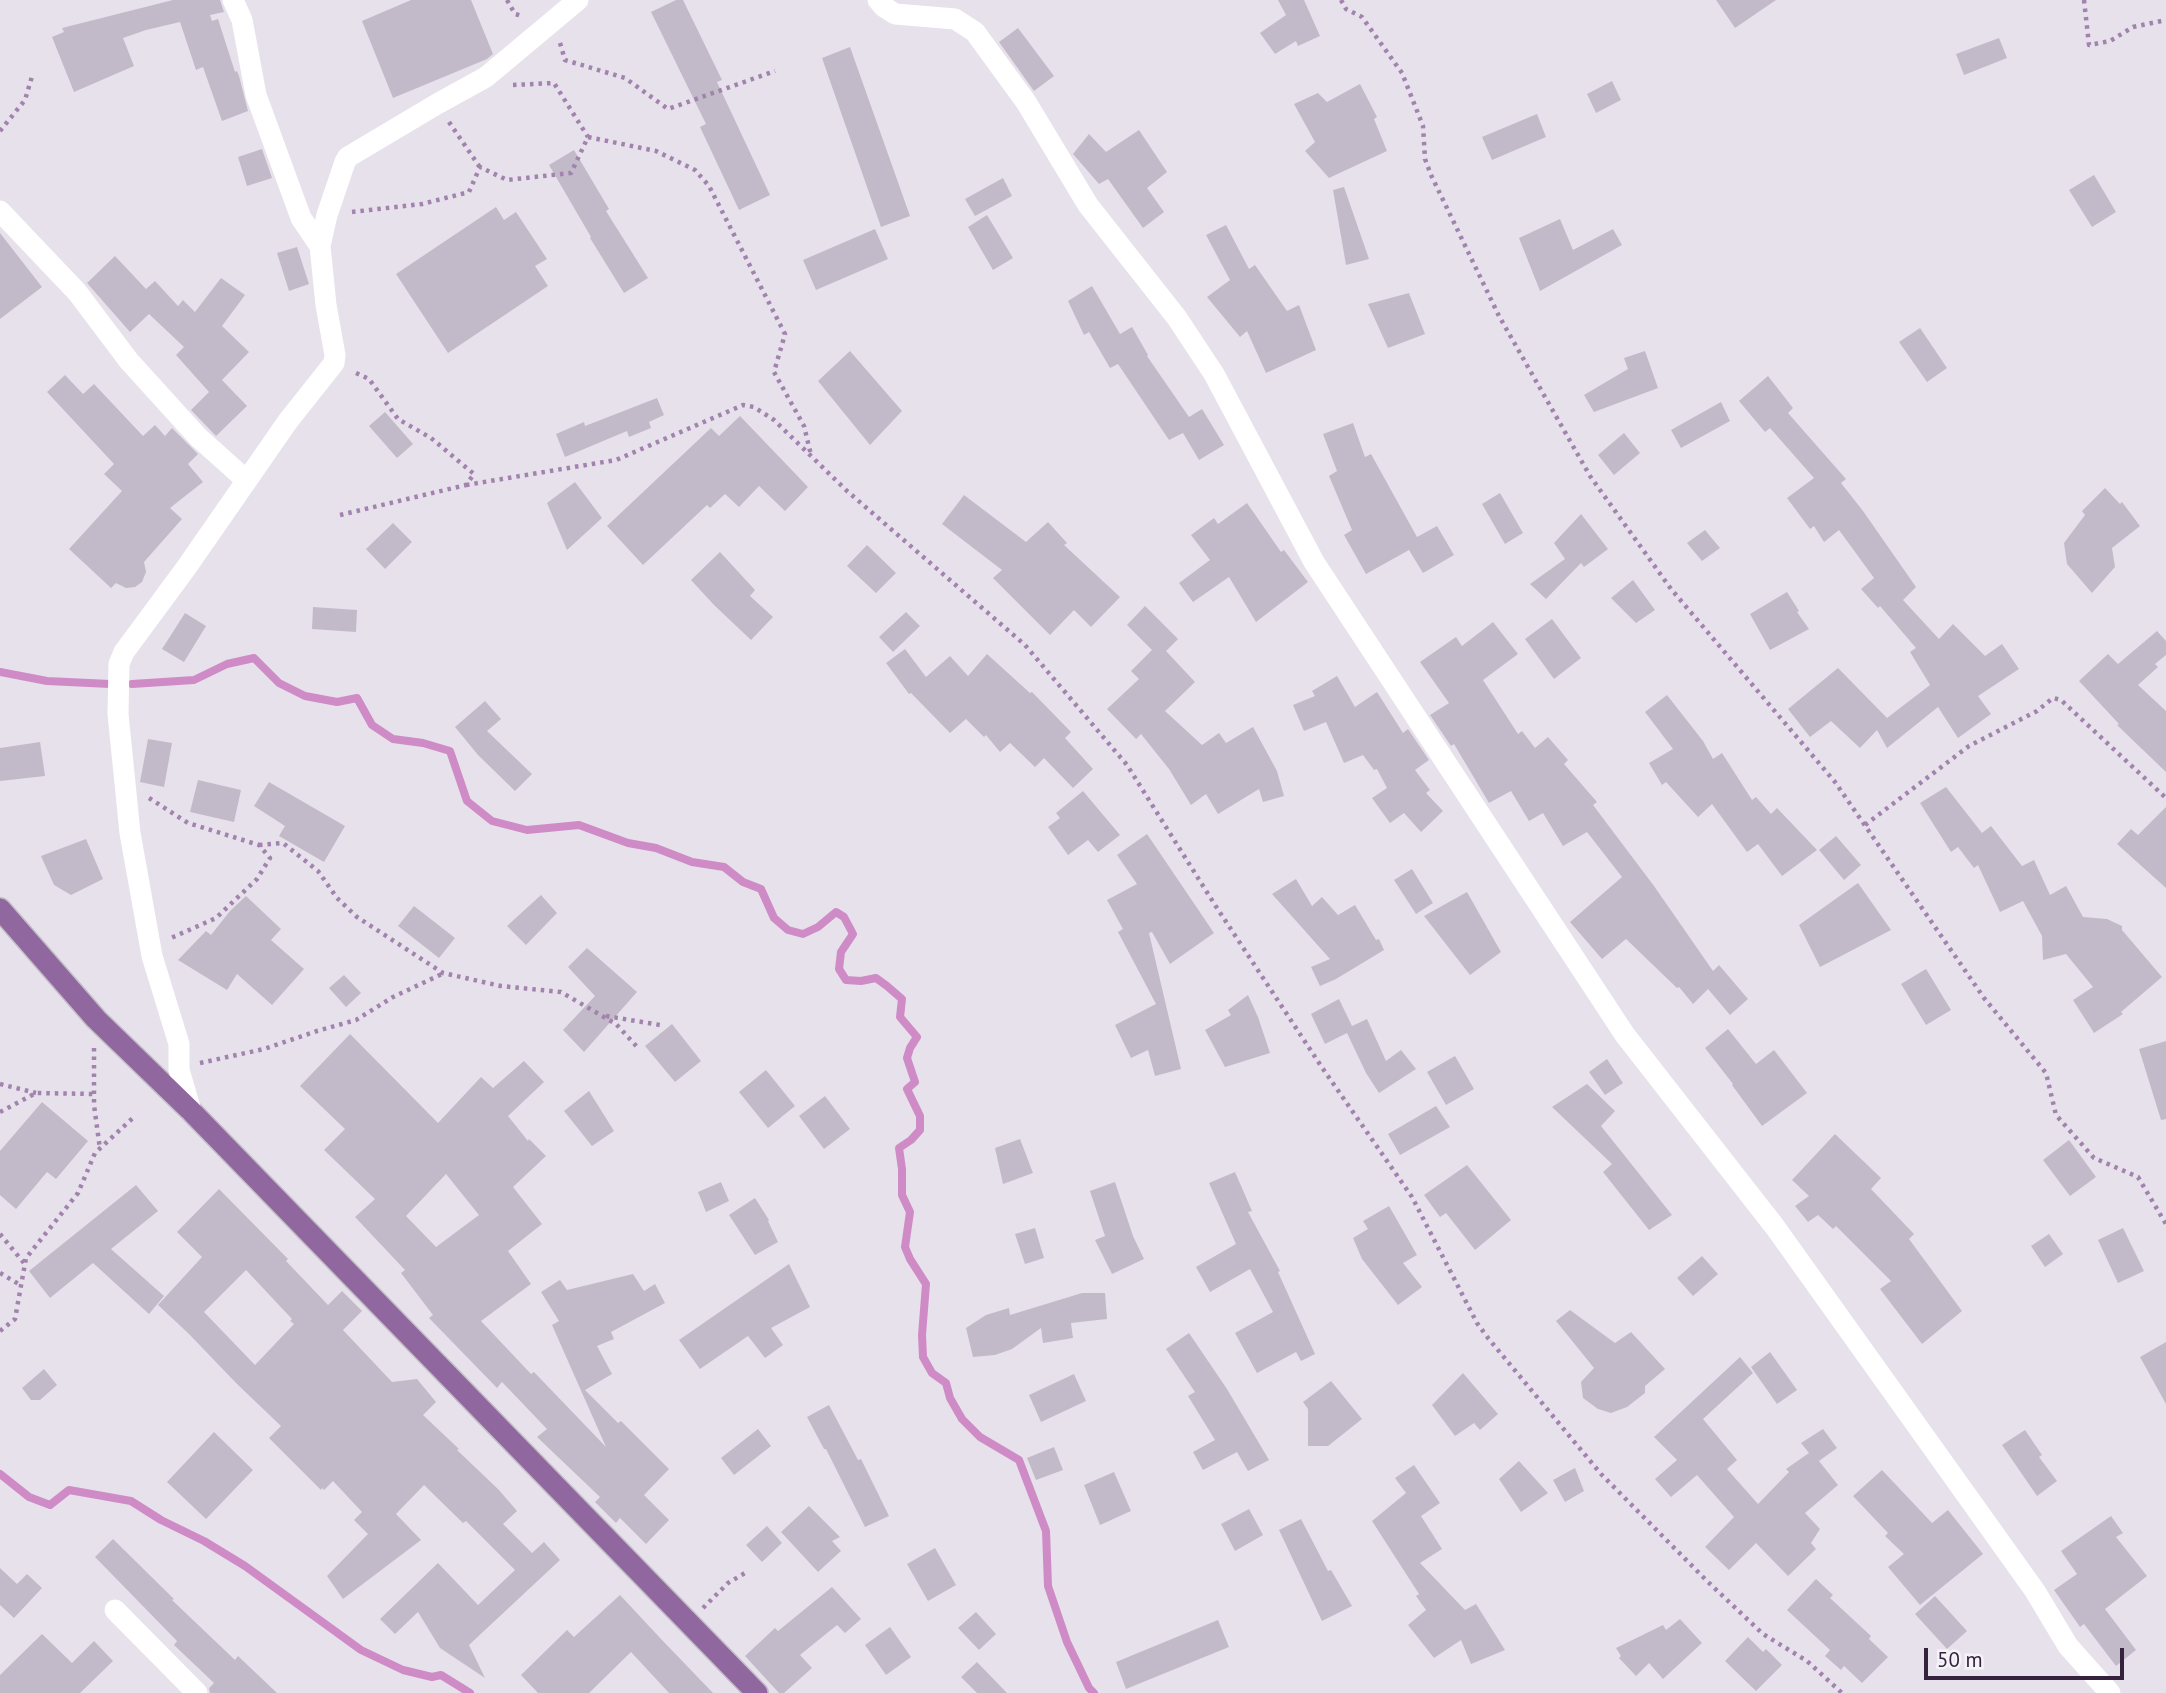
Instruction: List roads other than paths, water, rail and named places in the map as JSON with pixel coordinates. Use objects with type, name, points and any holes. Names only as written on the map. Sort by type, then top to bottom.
[{"type":"main road","points":[[0,909],[96,1019],[191,1111],[757,1693]]},
{"type":"street","points":[[233,0],[242,20],[256,95],[301,218],[320,246]]},
{"type":"street","points":[[191,1111],[178,1066],[179,1044],[150,947],[130,833],[118,714],[121,658],[288,421],[334,363],[320,246],[327,215],[348,157],[486,77],[578,0]]},
{"type":"street","points":[[878,0],[895,14],[955,19],[975,32],[1026,102],[1088,205],[1177,318],[1214,374],[1314,562],[1625,1035],[1774,1227],[2035,1591],[2068,1646],[2110,1693]]},
{"type":"street","points":[[0,211],[77,292],[129,361],[198,437],[246,480]]},
{"type":"street","points":[[115,1610],[197,1693]]},
{"type":"waterway","points":[[132,684],[194,680],[227,664],[254,658],[279,683],[305,696],[337,702],[357,698],[372,725],[393,739],[423,743],[450,751],[467,801],[492,821],[527,830],[579,825],[628,843],[656,848],[692,862],[724,867],[743,882],[761,889],[774,918],[788,930],[803,934],[818,927],[836,912],[844,917],[853,934],[841,952],[839,969],[846,980],[876,978],[902,999],[900,1017],[917,1037],[907,1058],[915,1082],[907,1089],[920,1116],[920,1130],[899,1148],[902,1195],[910,1212],[905,1247],[926,1284],[923,1357],[932,1373],[946,1383],[950,1398],[962,1419],[980,1437],[1019,1460],[1046,1531],[1048,1586],[1067,1642],[1094,1693]]},
{"type":"waterway","points":[[0,672],[47,681],[110,684]]},
{"type":"waterway","points":[[0,1474],[29,1497],[50,1505],[69,1490],[131,1501],[245,1566],[361,1650],[403,1670],[432,1677],[441,1675],[470,1693]]}]
